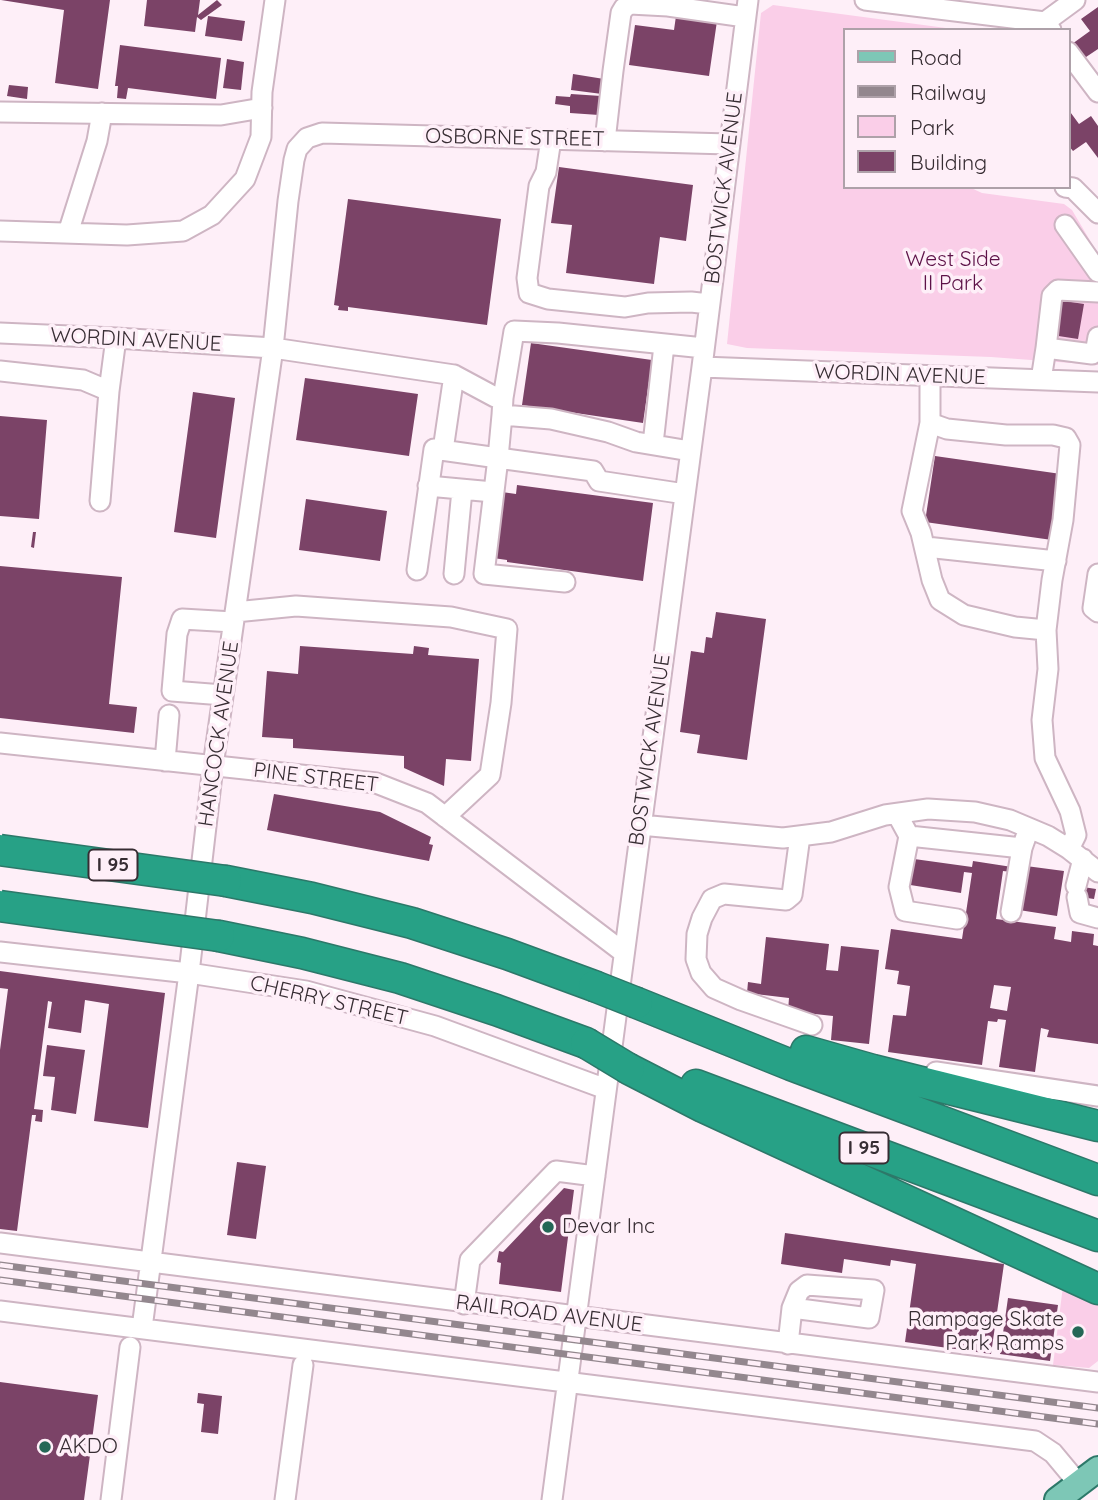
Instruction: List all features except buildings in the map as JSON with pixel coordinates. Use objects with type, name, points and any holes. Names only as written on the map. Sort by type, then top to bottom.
[{"type":"highway","name":"I 95","points":[[0,850],[226,881],[312,898],[412,923],[594,986],[791,1065],[1098,1180]]},
{"type":"highway","points":[[0,906],[219,936],[302,953],[400,978],[496,1010],[586,1044],[630,1064],[703,1107],[1098,1289]]},
{"type":"highway","points":[[637,1003],[747,1031],[873,1070],[1098,1126]]},
{"type":"highway","name":"I 95","points":[[630,1064],[1098,1236]]},
{"type":"main road","points":[[1057,1500],[1088,1476]]},
{"type":"street","points":[[0,230],[127,235],[183,231],[212,215],[245,179],[261,136],[275,0]]},
{"type":"street","points":[[864,0],[916,3],[986,23],[1048,26],[1075,0]]},
{"type":"street","points":[[605,141],[621,13],[624,8],[630,4],[747,8]]},
{"type":"street","name":"BOSTWICK AVENUE","points":[[552,1500],[747,8]]},
{"type":"street","points":[[1070,55],[1098,92]]},
{"type":"street","points":[[0,112],[221,115],[262,108]]},
{"type":"street","points":[[68,233],[97,141],[102,113]]},
{"type":"street","name":"OSBORNE STREET","points":[[302,142],[322,133],[729,144]]},
{"type":"street","points":[[551,139],[546,172],[538,186],[527,278],[529,293],[548,299],[625,307],[648,303],[709,304]]},
{"type":"street","name":"HANCOCK AVENUE","points":[[142,1328],[189,973],[213,766],[273,348],[294,160],[302,142]]},
{"type":"street","points":[[1070,188],[1094,200]]},
{"type":"street","points":[[1065,225],[1098,272]]},
{"type":"street","points":[[1041,380],[1052,296],[1058,290],[1098,292]]},
{"type":"street","name":"WORDIN AVENUE","points":[[503,407],[514,331],[664,345],[703,358],[930,376],[1098,382]]},
{"type":"street","name":"WORDIN AVENUE","points":[[0,333],[273,348],[454,375],[495,397],[503,407],[608,432],[636,442],[690,451]]},
{"type":"street","points":[[1046,348],[1092,354],[1098,337]]},
{"type":"street","points":[[100,501],[116,338]]},
{"type":"street","points":[[653,444],[664,345]]},
{"type":"street","points":[[0,371],[83,380],[109,391]]},
{"type":"street","points":[[443,450],[454,375]]},
{"type":"street","points":[[930,376],[930,423],[912,511],[926,547],[932,580],[940,600],[964,615],[1015,627],[1046,630]]},
{"type":"street","points":[[503,407],[484,574],[565,582]]},
{"type":"street","points":[[930,423],[947,429],[1066,438],[1070,445],[1063,520],[1046,630],[1048,669],[1042,720],[1045,758],[1070,811],[1086,884]]},
{"type":"street","points":[[417,570],[434,449],[593,471],[599,481],[685,494]]},
{"type":"street","points":[[428,486],[493,492]]},
{"type":"street","points":[[454,575],[462,489]]},
{"type":"street","points":[[926,547],[1056,561]]},
{"type":"street","points":[[1096,610],[1098,574]]},
{"type":"street","points":[[223,695],[172,691],[177,634],[182,620],[234,617],[296,606],[451,617],[507,629],[501,703],[490,775],[445,817]]},
{"type":"street","points":[[165,761],[169,715]]},
{"type":"street","name":"PINE STREET","points":[[0,743],[376,783],[427,803],[623,952]]},
{"type":"street","points":[[640,825],[783,838],[831,832],[897,814],[928,809],[975,811],[1030,828],[1086,884]]},
{"type":"street","points":[[897,814],[909,836],[899,887],[905,911],[957,919]]},
{"type":"street","points":[[1011,912],[1022,848],[1030,828]]},
{"type":"street","points":[[800,836],[792,895],[786,900],[724,894],[712,899],[697,934],[696,959],[701,972],[714,988],[812,1025]]},
{"type":"street","points":[[909,836],[1022,848]]},
{"type":"street","name":"CHERRY STREET","points":[[0,952],[189,973],[306,991],[387,1012],[482,1042],[606,1089]]},
{"type":"street","points":[[917,1068],[1098,1096]]},
{"type":"street","points":[[464,1304],[470,1260],[556,1171],[595,1177]]},
{"type":"street","name":"RAILROAD AVENUE","points":[[0,1243],[464,1304],[1098,1382]]},
{"type":"street","points":[[788,1344],[792,1308]]},
{"type":"street","points":[[0,1311],[1035,1441],[1088,1476]]},
{"type":"street","points":[[111,1500],[130,1347]]},
{"type":"street","points":[[285,1500],[303,1365]]},
{"type":"green space","name":"West Side II Park","points":[[773,5],[946,28],[842,28],[842,189],[973,189],[982,193],[1064,204],[1072,210],[1098,254],[1098,365],[991,357],[747,348],[727,344],[761,13]]},
{"type":"green space","name":"Rampage Skate Park Ramps","points":[[1063,1286],[1098,1303],[1098,1361],[1089,1368],[1053,1365]]},
{"type":"railway","points":[[0,1265],[1098,1408]]},
{"type":"railway","points":[[0,1280],[1098,1424]]},
{"type":"place","name":"Devar Inc","points":[[548,1227]]},
{"type":"place","name":"Rampage Skate Park Ramps","points":[[1078,1332]]},
{"type":"place","name":"AKDO","points":[[45,1447]]}]
